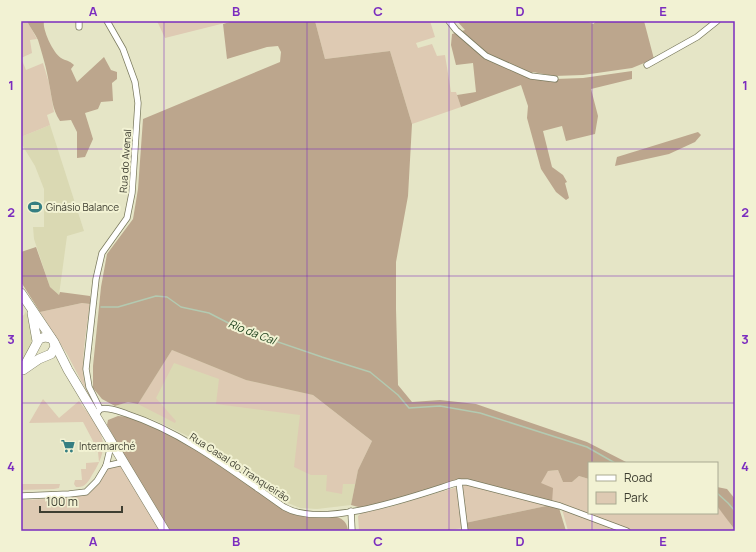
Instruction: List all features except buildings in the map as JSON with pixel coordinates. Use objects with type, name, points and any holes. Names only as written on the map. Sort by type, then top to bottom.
[{"type":"main road","points":[[21,293],[53,341],[68,370],[97,412],[112,441],[165,531]]},
{"type":"main road","points":[[31,310],[37,351],[68,370]]},
{"type":"main road","points":[[22,372],[37,343],[42,337],[53,341]]},
{"type":"main road","points":[[22,372],[54,350],[53,341]]},
{"type":"street","name":"Rua do Avenal","points":[[97,412],[89,387],[86,368],[96,279],[102,253],[127,218],[132,193],[138,103],[135,82],[123,49],[107,21]]},
{"type":"street","points":[[449,21],[456,30],[486,56],[531,76],[555,78]]},
{"type":"street","points":[[647,66],[697,37],[717,21]]},
{"type":"street","name":"Rua Casal do Tranqueirão","points":[[97,412],[108,409],[116,410],[153,424],[190,443],[291,511],[300,513],[330,514],[375,508],[459,482],[468,482],[560,506],[627,531]]},
{"type":"street","points":[[21,496],[86,492],[96,481],[106,466],[112,441]]},
{"type":"street","points":[[106,466],[124,462]]},
{"type":"street","points":[[459,482],[465,531]]},
{"type":"street","points":[[351,511],[352,531]]},
{"type":"shaded area","points":[[27,21],[44,21],[46,35],[55,51],[61,58],[74,65],[71,69],[77,82],[104,57],[111,70],[117,72],[117,79],[112,83],[113,101],[101,102],[98,109],[85,113],[93,139],[85,157],[77,158],[77,132],[71,120],[60,121],[55,112],[46,67],[38,40]]},
{"type":"shaded area","points":[[233,21],[315,21],[325,59],[390,51],[412,124],[408,196],[396,262],[396,309],[398,385],[412,402],[440,400],[476,404],[587,442],[626,462],[588,462],[588,479],[579,476],[572,482],[563,482],[558,470],[548,471],[541,483],[553,488],[552,503],[468,480],[362,508],[351,505],[358,470],[372,441],[313,395],[246,380],[172,350],[138,404],[128,402],[115,406],[102,399],[93,388],[93,366],[101,287],[107,254],[133,219],[138,189],[143,119],[280,62],[281,52],[278,46],[267,47],[227,59],[223,24]]},
{"type":"shaded area","points":[[457,21],[587,21],[593,24],[597,21],[644,21],[654,59],[632,68],[583,75],[554,76],[533,72],[530,75],[555,79],[583,78],[632,71],[632,79],[591,89],[598,116],[595,134],[566,141],[562,126],[543,131],[552,167],[563,175],[567,182],[565,183],[569,198],[566,200],[556,192],[541,169],[527,118],[528,106],[521,85],[461,107],[457,95],[476,92],[473,63],[456,65],[451,45],[452,34],[465,30]]},
{"type":"shaded area","points":[[50,125],[84,231],[67,236],[59,295],[50,287],[34,239],[33,227],[44,227],[44,189],[35,166],[21,143],[21,137]]},
{"type":"shaded area","points":[[698,132],[701,135],[695,142],[669,154],[615,166],[617,157]]},
{"type":"shaded area","points":[[36,247],[50,287],[59,295],[60,292],[90,296],[90,304],[82,303],[40,312],[21,282],[21,252]]},
{"type":"shaded area","points":[[26,311],[32,330],[32,341],[30,348],[21,363],[21,316],[24,315]]},
{"type":"shaded area","points":[[172,350],[313,395],[358,470],[351,505],[317,509],[300,508],[288,503],[192,438],[154,420],[115,406],[128,402],[138,404]]},
{"type":"shaded area","points":[[118,416],[144,422],[172,435],[289,512],[299,515],[337,517],[346,524],[348,531],[167,531],[107,425],[108,420]]},
{"type":"shaded area","points":[[718,487],[727,489],[735,499],[735,530],[718,507]]},
{"type":"shaded area","points":[[551,505],[559,508],[566,531],[466,531],[465,523]]},
{"type":"green space","points":[[21,21],[27,21],[37,39],[30,40],[32,53],[21,58]]},
{"type":"green space","points":[[157,21],[233,21],[165,38]]},
{"type":"green space","points":[[315,21],[430,21],[435,37],[416,43],[418,48],[432,44],[437,56],[445,55],[451,92],[456,92],[461,107],[412,124],[390,51],[325,59]]},
{"type":"green space","points":[[21,58],[26,70],[43,63],[49,83],[54,112],[47,115],[50,125],[21,137]]},
{"type":"green space","points":[[82,303],[90,304],[84,347],[83,369],[86,388],[95,404],[94,405],[67,354],[40,312]]},
{"type":"green space","points":[[172,350],[246,380],[313,395],[372,441],[358,470],[355,484],[343,484],[342,494],[326,491],[327,475],[311,475],[294,467],[300,415],[216,404],[219,379],[174,363],[156,398],[176,421],[175,423],[138,404]]},
{"type":"green space","points":[[43,399],[59,418],[79,401],[93,420],[102,436],[102,453],[99,463],[89,480],[82,487],[76,487],[74,484],[75,480],[82,480],[81,469],[86,469],[86,463],[99,462],[98,452],[94,452],[93,441],[83,422],[29,423]]},
{"type":"green space","points":[[123,464],[161,531],[21,531],[21,500],[69,498],[86,492],[106,466]]},
{"type":"green space","points":[[558,470],[563,482],[572,482],[579,476],[588,479],[588,514],[718,514],[718,507],[735,531],[633,531],[552,503],[540,483],[548,471]]},
{"type":"green space","points":[[21,484],[60,484],[59,488],[54,489],[21,490]]},
{"type":"green space","points":[[465,484],[551,505],[465,523],[462,485]]},
{"type":"green space","points":[[457,487],[464,528],[439,531],[359,531],[358,516],[362,513],[390,507]]},
{"type":"green space","points":[[562,509],[609,526],[610,531],[568,531]]},
{"type":"green space","points":[[614,528],[624,531],[610,531]]},
{"type":"waterway","name":"Rio da Cal","points":[[101,307],[118,307],[156,296],[167,297],[181,307],[209,313],[240,329],[370,372],[398,395],[409,408],[440,406],[480,413],[587,447],[613,462]]},
{"type":"waterway","points":[[718,494],[735,511]]},
{"type":"place","name":"Ginásio Balance","points":[[35,207]]},
{"type":"place","name":"Intermarché","points":[[68,446]]}]
